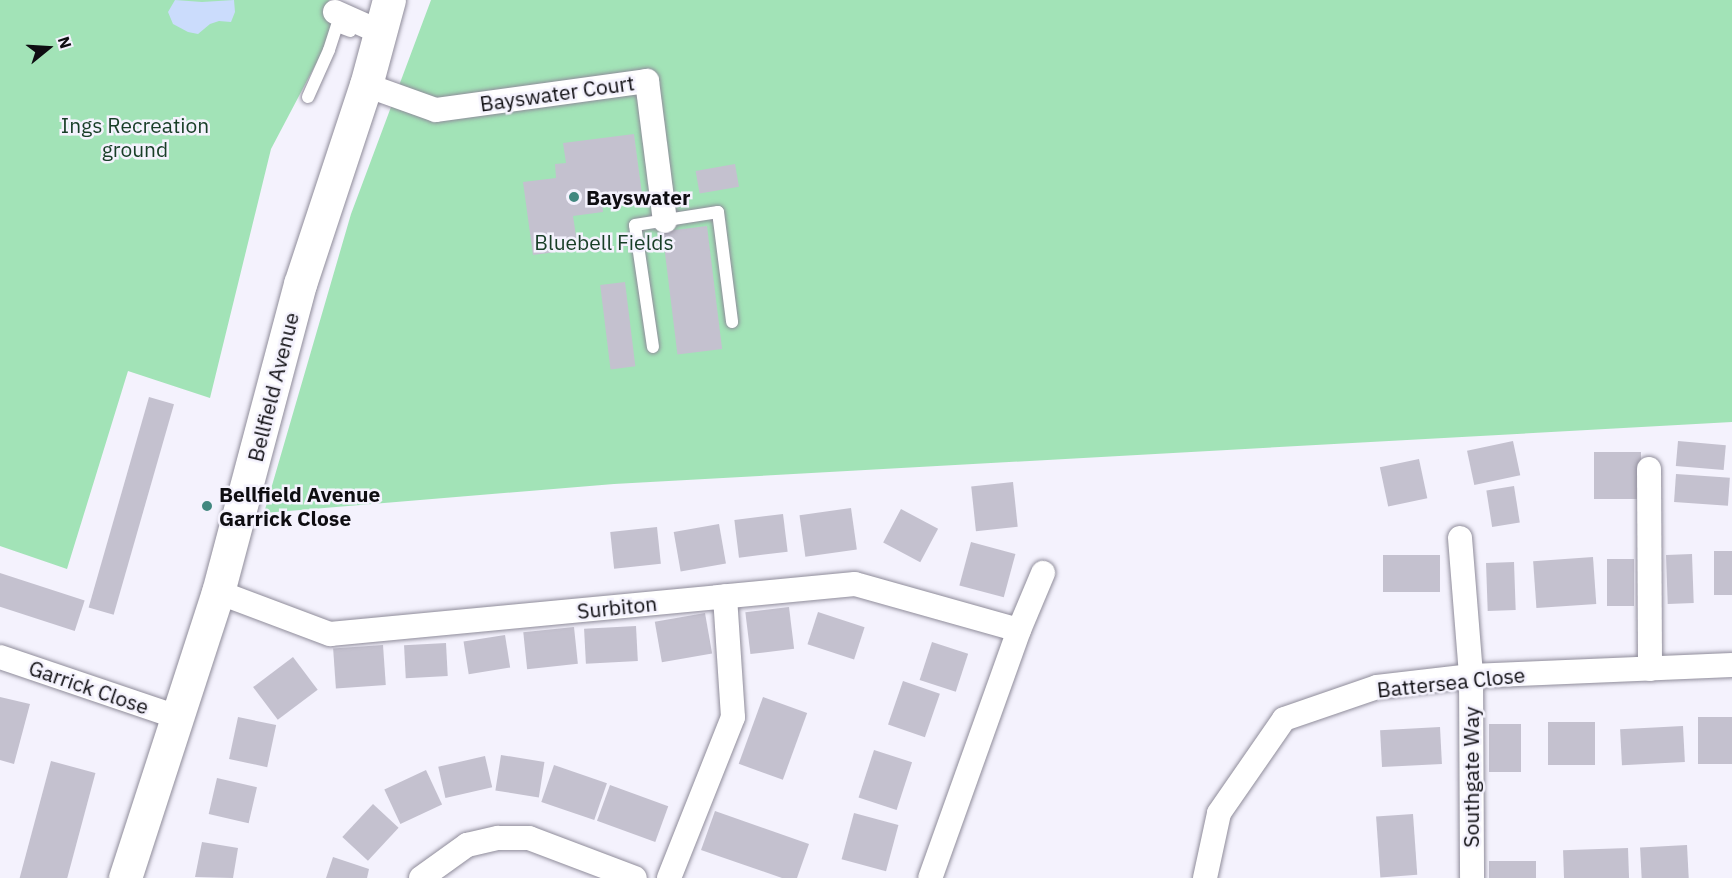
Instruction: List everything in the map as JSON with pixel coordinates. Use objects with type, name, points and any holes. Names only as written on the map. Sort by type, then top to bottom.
[{"type":"street","name":"Bellfield Avenue","points":[[125,878],[218,592],[300,284],[366,85],[389,0]]},
{"type":"street","points":[[335,12],[379,36]]},
{"type":"street","name":"Bayswater Court","points":[[366,85],[436,111],[647,81],[664,221]]},
{"type":"street","points":[[1650,469],[1650,669]]},
{"type":"street","name":"Southgate Way","points":[[1460,538],[1471,676],[1472,878]]},
{"type":"street","points":[[930,878],[1019,630],[1044,573]]},
{"type":"street","name":"Surbiton","points":[[218,592],[330,634],[855,584],[1019,630]]},
{"type":"street","points":[[669,878],[733,717],[725,596]]},
{"type":"street","name":"Garrick Close","points":[[0,657],[177,717]]},
{"type":"street","name":"Battersea Close","points":[[1205,878],[1219,813],[1284,719],[1377,687],[1471,676],[1732,665]]},
{"type":"street","points":[[421,878],[467,844],[498,838],[529,838],[634,878]]},
{"type":"lane","points":[[308,97],[337,26],[379,36]]},
{"type":"lane","points":[[653,347],[635,225],[718,212],[732,322]]},
{"type":"green space","name":"Ings Recreation ground","points":[[0,0],[329,0],[338,22],[271,149],[210,398],[128,371],[67,569],[0,546]]},
{"type":"green space","name":"Bluebell Fields","points":[[431,0],[1732,0],[1732,422],[614,484],[264,513],[351,214]]},
{"type":"water","points":[[175,0],[202,2],[234,0],[235,12],[231,22],[219,21],[210,24],[198,34],[188,32],[173,24],[168,12]]},
{"type":"building","name":"Bayswater","points":[[634,134],[642,194],[602,200],[603,212],[573,216],[578,249],[533,255],[523,182],[556,178],[555,164],[566,163],[563,143]]},
{"type":"building","points":[[735,164],[739,187],[700,194],[696,171]]},
{"type":"building","points":[[707,226],[722,349],[677,355],[662,231]]},
{"type":"building","points":[[625,282],[635,366],[611,369],[600,285]]},
{"type":"building","points":[[149,397],[174,404],[114,615],[89,608]]},
{"type":"building","points":[[1513,441],[1520,475],[1474,485],[1467,451]]},
{"type":"building","points":[[1678,441],[1726,445],[1724,470],[1676,466]]},
{"type":"building","points":[[1594,452],[1641,452],[1641,499],[1594,499]]},
{"type":"building","points":[[1419,459],[1427,498],[1388,506],[1380,467]]},
{"type":"building","points":[[1676,474],[1730,478],[1728,506],[1674,502]]},
{"type":"building","points":[[1013,482],[1018,527],[976,531],[971,486]]},
{"type":"building","points":[[1514,486],[1520,523],[1492,527],[1486,490]]},
{"type":"building","points":[[851,508],[857,550],[805,557],[800,515]]},
{"type":"building","points":[[901,509],[938,529],[920,562],[883,543]]},
{"type":"building","points":[[783,514],[788,552],[739,558],[734,520]]},
{"type":"building","points":[[719,524],[726,563],[681,571],[674,532]]},
{"type":"building","points":[[657,527],[661,564],[614,569],[610,532]]},
{"type":"building","points":[[971,542],[1015,554],[1004,597],[959,585]]},
{"type":"building","points":[[1714,551],[1732,551],[1732,595],[1714,595]]},
{"type":"building","points":[[1692,554],[1694,603],[1668,604],[1666,555]]},
{"type":"building","points":[[1383,555],[1440,555],[1440,592],[1383,592]]},
{"type":"building","points":[[1593,557],[1596,604],[1536,608],[1533,561]]},
{"type":"building","points":[[1607,559],[1634,559],[1634,606],[1607,606]]},
{"type":"building","points":[[1514,562],[1516,610],[1488,611],[1486,563]]},
{"type":"building","points":[[0,573],[85,601],[75,631],[0,607]]},
{"type":"building","points":[[789,607],[794,649],[750,654],[745,612]]},
{"type":"building","points":[[818,612],[865,627],[854,659],[807,644]]},
{"type":"building","points":[[705,613],[712,653],[662,662],[655,622]]},
{"type":"building","points":[[636,626],[638,661],[586,664],[584,629]]},
{"type":"building","points":[[574,627],[578,664],[527,669],[523,632]]},
{"type":"building","points":[[505,635],[510,668],[469,674],[464,642]]},
{"type":"building","points":[[932,642],[968,654],[956,692],[920,680]]},
{"type":"building","points":[[446,643],[448,676],[406,678],[404,645]]},
{"type":"building","points":[[383,645],[386,685],[336,688],[333,648]]},
{"type":"building","points":[[293,657],[318,690],[278,720],[253,687]]},
{"type":"building","points":[[903,681],[940,694],[925,737],[888,724]]},
{"type":"building","points":[[0,697],[30,704],[14,764],[0,760]]},
{"type":"building","points":[[763,697],[807,713],[783,780],[739,764]]},
{"type":"building","points":[[238,717],[276,725],[267,767],[229,759]]},
{"type":"building","points":[[1698,717],[1732,717],[1732,764],[1698,764]]},
{"type":"building","points":[[1548,722],[1595,722],[1595,765],[1548,765]]},
{"type":"building","points":[[1489,724],[1521,724],[1521,772],[1489,772]]},
{"type":"building","points":[[1683,726],[1685,762],[1622,765],[1620,729]]},
{"type":"building","points":[[1440,727],[1442,764],[1382,767],[1380,730]]},
{"type":"building","points":[[874,750],[912,762],[897,810],[859,798]]},
{"type":"building","points":[[501,755],[544,762],[539,797],[495,791]]},
{"type":"building","points":[[485,756],[492,787],[445,798],[438,767]]},
{"type":"building","points":[[51,761],[95,773],[67,878],[20,878]]},
{"type":"building","points":[[554,765],[607,783],[594,820],[541,802]]},
{"type":"building","points":[[426,770],[442,804],[400,824],[384,789]]},
{"type":"building","points":[[217,778],[257,787],[249,823],[209,814]]},
{"type":"building","points":[[610,785],[668,806],[655,842],[597,821]]},
{"type":"building","points":[[373,804],[399,828],[368,861],[342,837]]},
{"type":"building","points":[[715,811],[809,844],[797,878],[782,878],[701,850]]},
{"type":"building","points":[[854,813],[898,825],[886,871],[842,859]]},
{"type":"building","points":[[1413,814],[1417,875],[1380,877],[1376,817]]},
{"type":"building","points":[[202,842],[238,848],[233,878],[195,877]]},
{"type":"building","points":[[1687,845],[1689,878],[1642,878],[1640,847]]},
{"type":"building","points":[[1628,848],[1629,878],[1564,878],[1563,850]]},
{"type":"building","points":[[333,857],[369,869],[367,878],[326,878]]},
{"type":"building","points":[[1489,861],[1536,861],[1536,878],[1489,878]]},
{"type":"place","name":"Bayswater","points":[[574,197]]},
{"type":"place","name":"Bellfield Avenue Garrick Close","points":[[207,506]]}]
